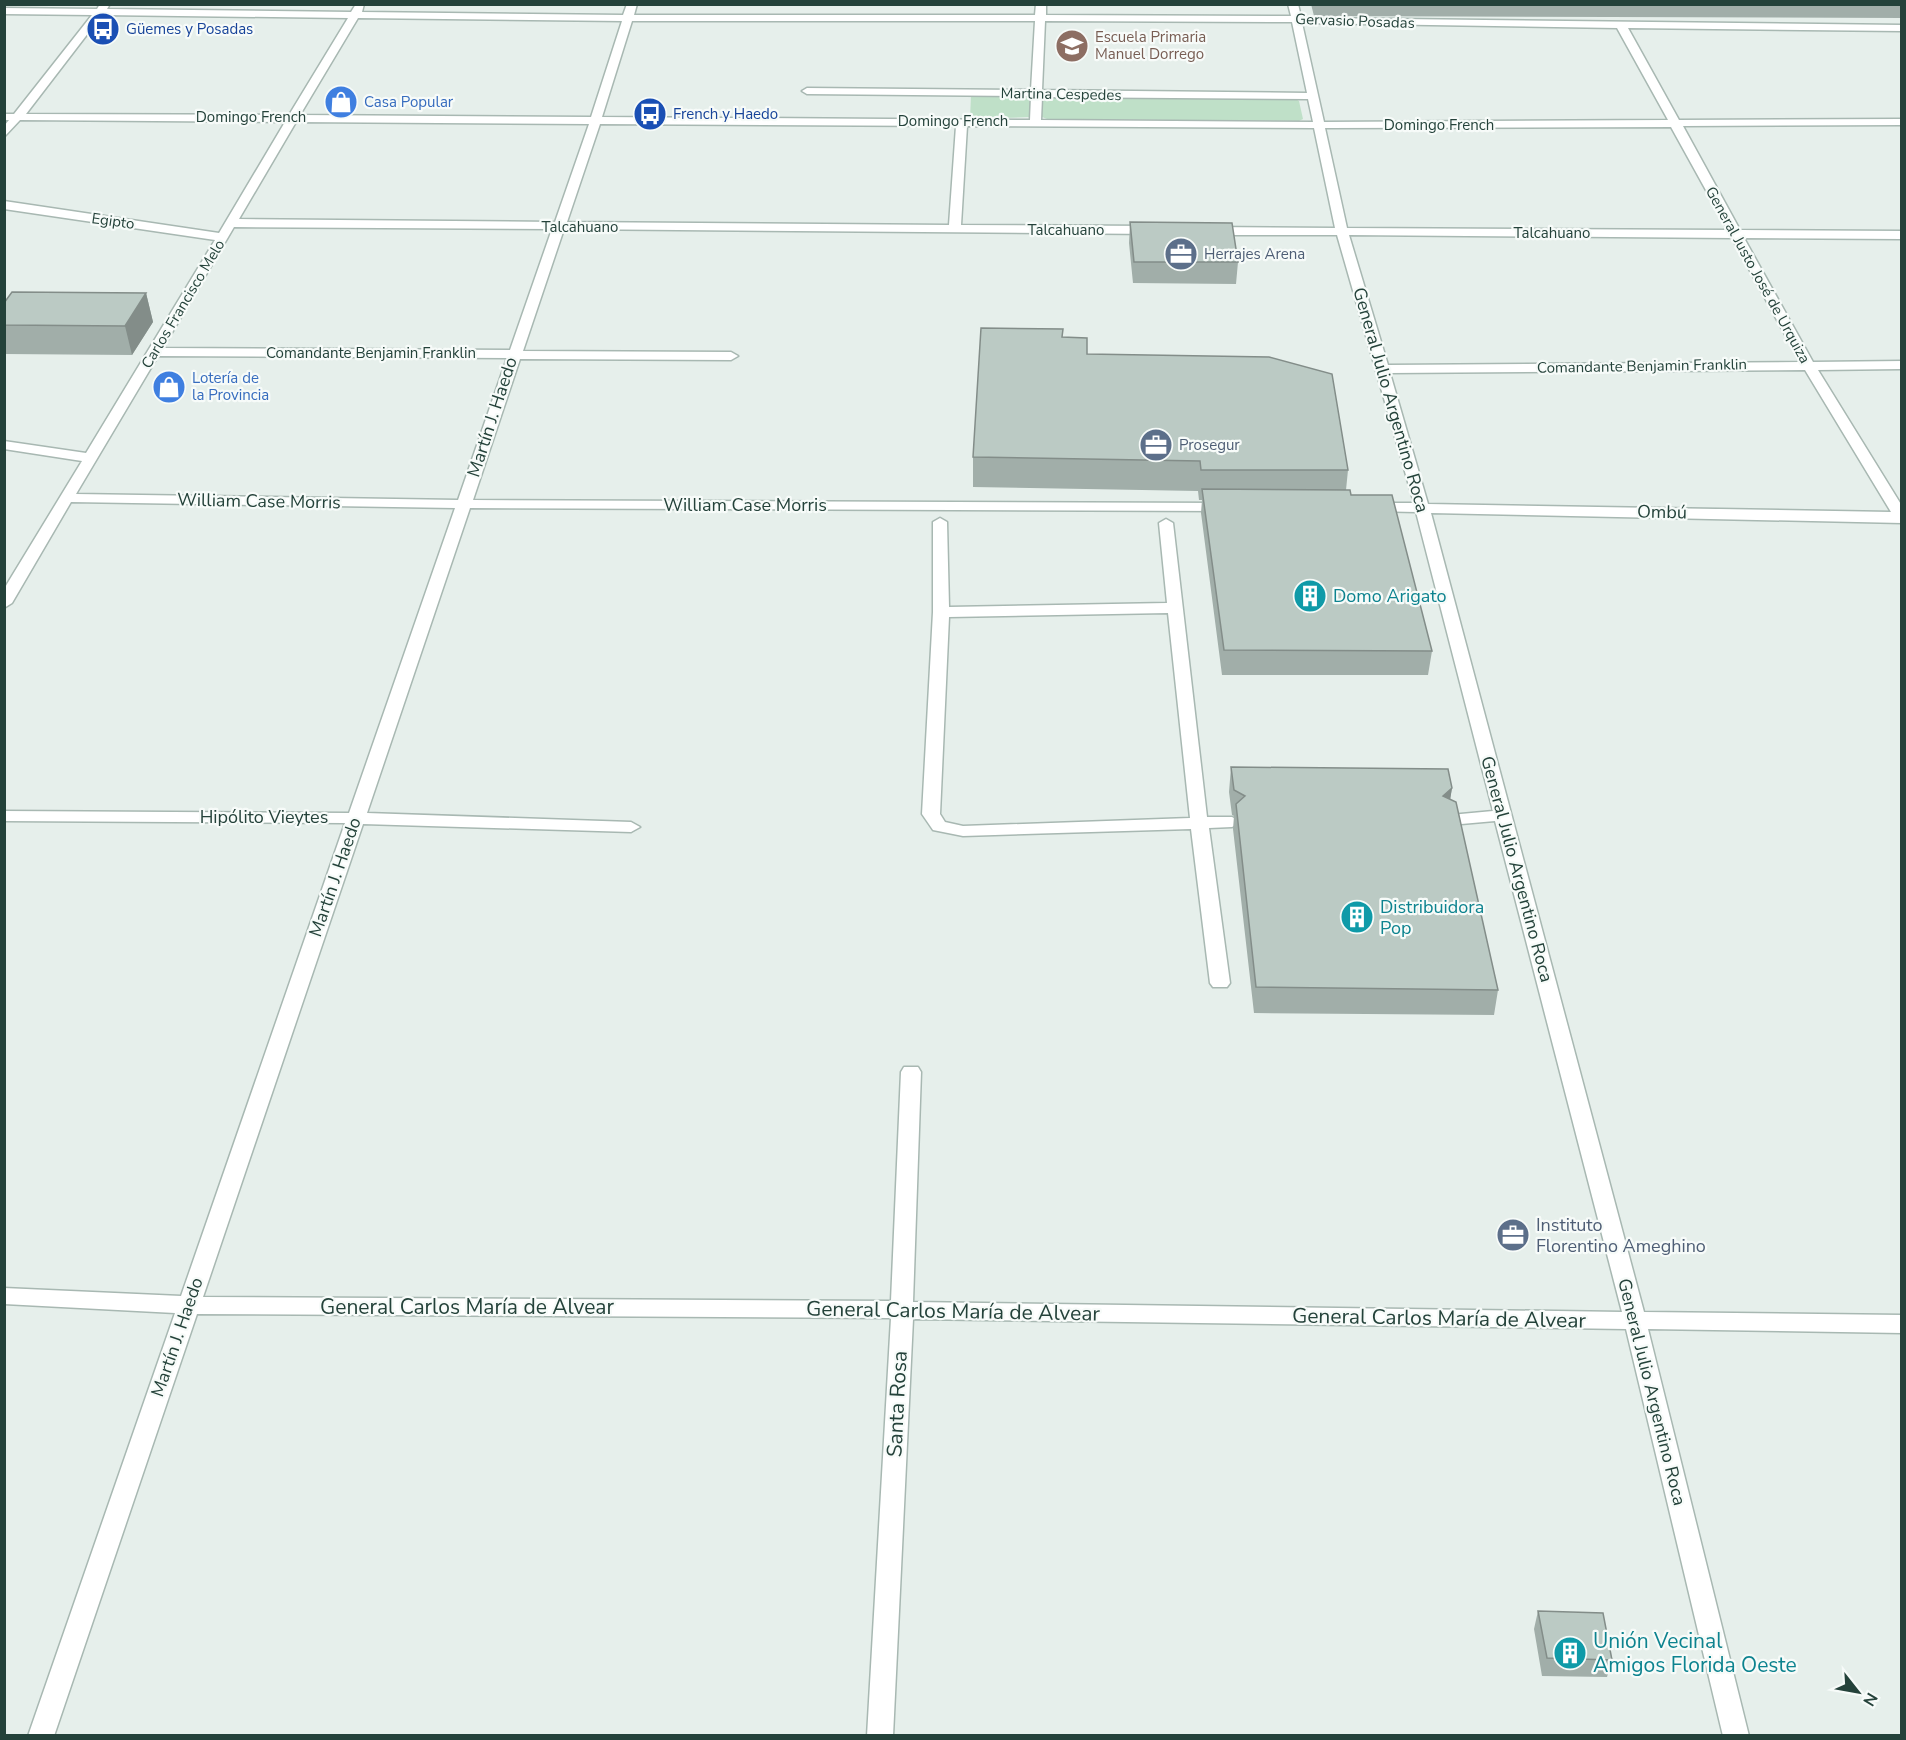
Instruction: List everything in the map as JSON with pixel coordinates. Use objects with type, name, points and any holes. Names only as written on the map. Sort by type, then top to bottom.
[{"type":"street","name":"General Julio Argentino Roca","points":[[1293,4],[1342,231],[1422,507],[1503,815],[1635,1321],[1736,1736]]},
{"type":"street","points":[[834,6],[895,17]]},
{"type":"street","name":"Gervasio Posadas","points":[[4,11],[103,8],[630,11],[895,17],[1041,10],[1622,27],[1902,28]]},
{"type":"street","points":[[4,134],[103,8]]},
{"type":"street","name":"Carlos Francisco Melo","points":[[4,603],[358,10]]},
{"type":"street","points":[[1035,122],[1041,10]]},
{"type":"street","name":"Martín J. Haedo","points":[[41,1736],[513,354],[596,119],[630,11]]},
{"type":"street","name":"General Justo José de Urquiza","points":[[1622,27],[1734,234],[1808,364],[1901,518]]},
{"type":"street","name":"Martina Cespedes","points":[[807,91],[1314,96]]},
{"type":"street","name":"Domingo French","points":[[4,117],[962,121],[1319,125],[1902,122]]},
{"type":"street","points":[[955,230],[962,121]]},
{"type":"street","name":"Egipto","points":[[4,205],[222,237]]},
{"type":"street","name":"Talcahuano","points":[[231,222],[557,227],[1166,231]]},
{"type":"street","name":"Talcahuano","points":[[1201,231],[1902,235]]},
{"type":"street","name":"Comandante Benjamin Franklin","points":[[154,352],[731,356]]},
{"type":"street","name":"Comandante Benjamin Franklin","points":[[1382,369],[1902,365]]},
{"type":"street","points":[[4,445],[91,458]]},
{"type":"street","name":"William Case Morris","points":[[67,498],[463,504],[1238,507]]},
{"type":"street","points":[[1353,507],[1422,507]]},
{"type":"street","name":"Ombú","points":[[1422,507],[1901,518]]},
{"type":"street","points":[[940,522],[941,612],[931,814],[939,826],[963,831],[1100,827],[1198,821],[1232,822]]},
{"type":"street","points":[[1166,523],[1177,608],[1198,821],[1220,983]]},
{"type":"street","points":[[941,612],[1177,608]]},
{"type":"street","points":[[1450,820],[1503,815]]},
{"type":"street","name":"Hipólito Vieytes","points":[[4,816],[356,818],[631,827]]},
{"type":"street","name":"Santa Rosa","points":[[880,1736],[902,1310],[911,1072]]},
{"type":"street","name":"General Carlos María de Alvear","points":[[4,1296],[188,1305],[902,1310],[1902,1324]]},
{"type":"green space","points":[[971,95],[1030,97],[1030,117],[970,119]]},
{"type":"green space","points":[[1049,96],[1294,98],[1299,101],[1303,119],[1299,121],[1047,119],[1042,117],[1042,98]]},
{"type":"building","points":[[1130,222],[1232,223],[1238,262],[1134,262]]},
{"type":"building","points":[[12,292],[146,293],[125,326],[4,325],[4,303]]},
{"type":"building","name":"Prosegur","points":[[981,328],[1063,329],[1062,337],[1087,338],[1087,354],[1269,357],[1332,374],[1348,470],[1201,470],[1200,461],[973,457]]},
{"type":"building","name":"Domo Arigato","points":[[1202,489],[1350,490],[1351,495],[1392,495],[1432,651],[1224,650]]},
{"type":"building","name":"Distribuidora Pop","points":[[1231,767],[1448,769],[1452,788],[1443,796],[1456,802],[1498,990],[1256,987],[1236,804],[1245,796],[1234,790]]},
{"type":"building","points":[[1538,1611],[1603,1613],[1612,1660],[1547,1658]]},
{"type":"place","name":"Güemes y Posadas","points":[[103,29]]},
{"type":"place","name":"Escuela Primaria Manuel Dorrego","points":[[1072,46]]},
{"type":"place","name":"Casa Popular","points":[[341,102]]},
{"type":"place","name":"French y Haedo","points":[[650,114]]},
{"type":"place","name":"Herrajes Arena","points":[[1181,254]]},
{"type":"place","name":"Lotería de la Provincia","points":[[169,387]]},
{"type":"place","name":"Prosegur","points":[[1156,445]]},
{"type":"place","name":"Domo Arigato","points":[[1310,596]]},
{"type":"place","name":"Distribuidora Pop","points":[[1357,917]]},
{"type":"place","name":"Instituto Florentino Ameghino","points":[[1513,1235]]},
{"type":"place","name":"Unión Vecinal Amigos Florida Oeste","points":[[1570,1653]]}]
